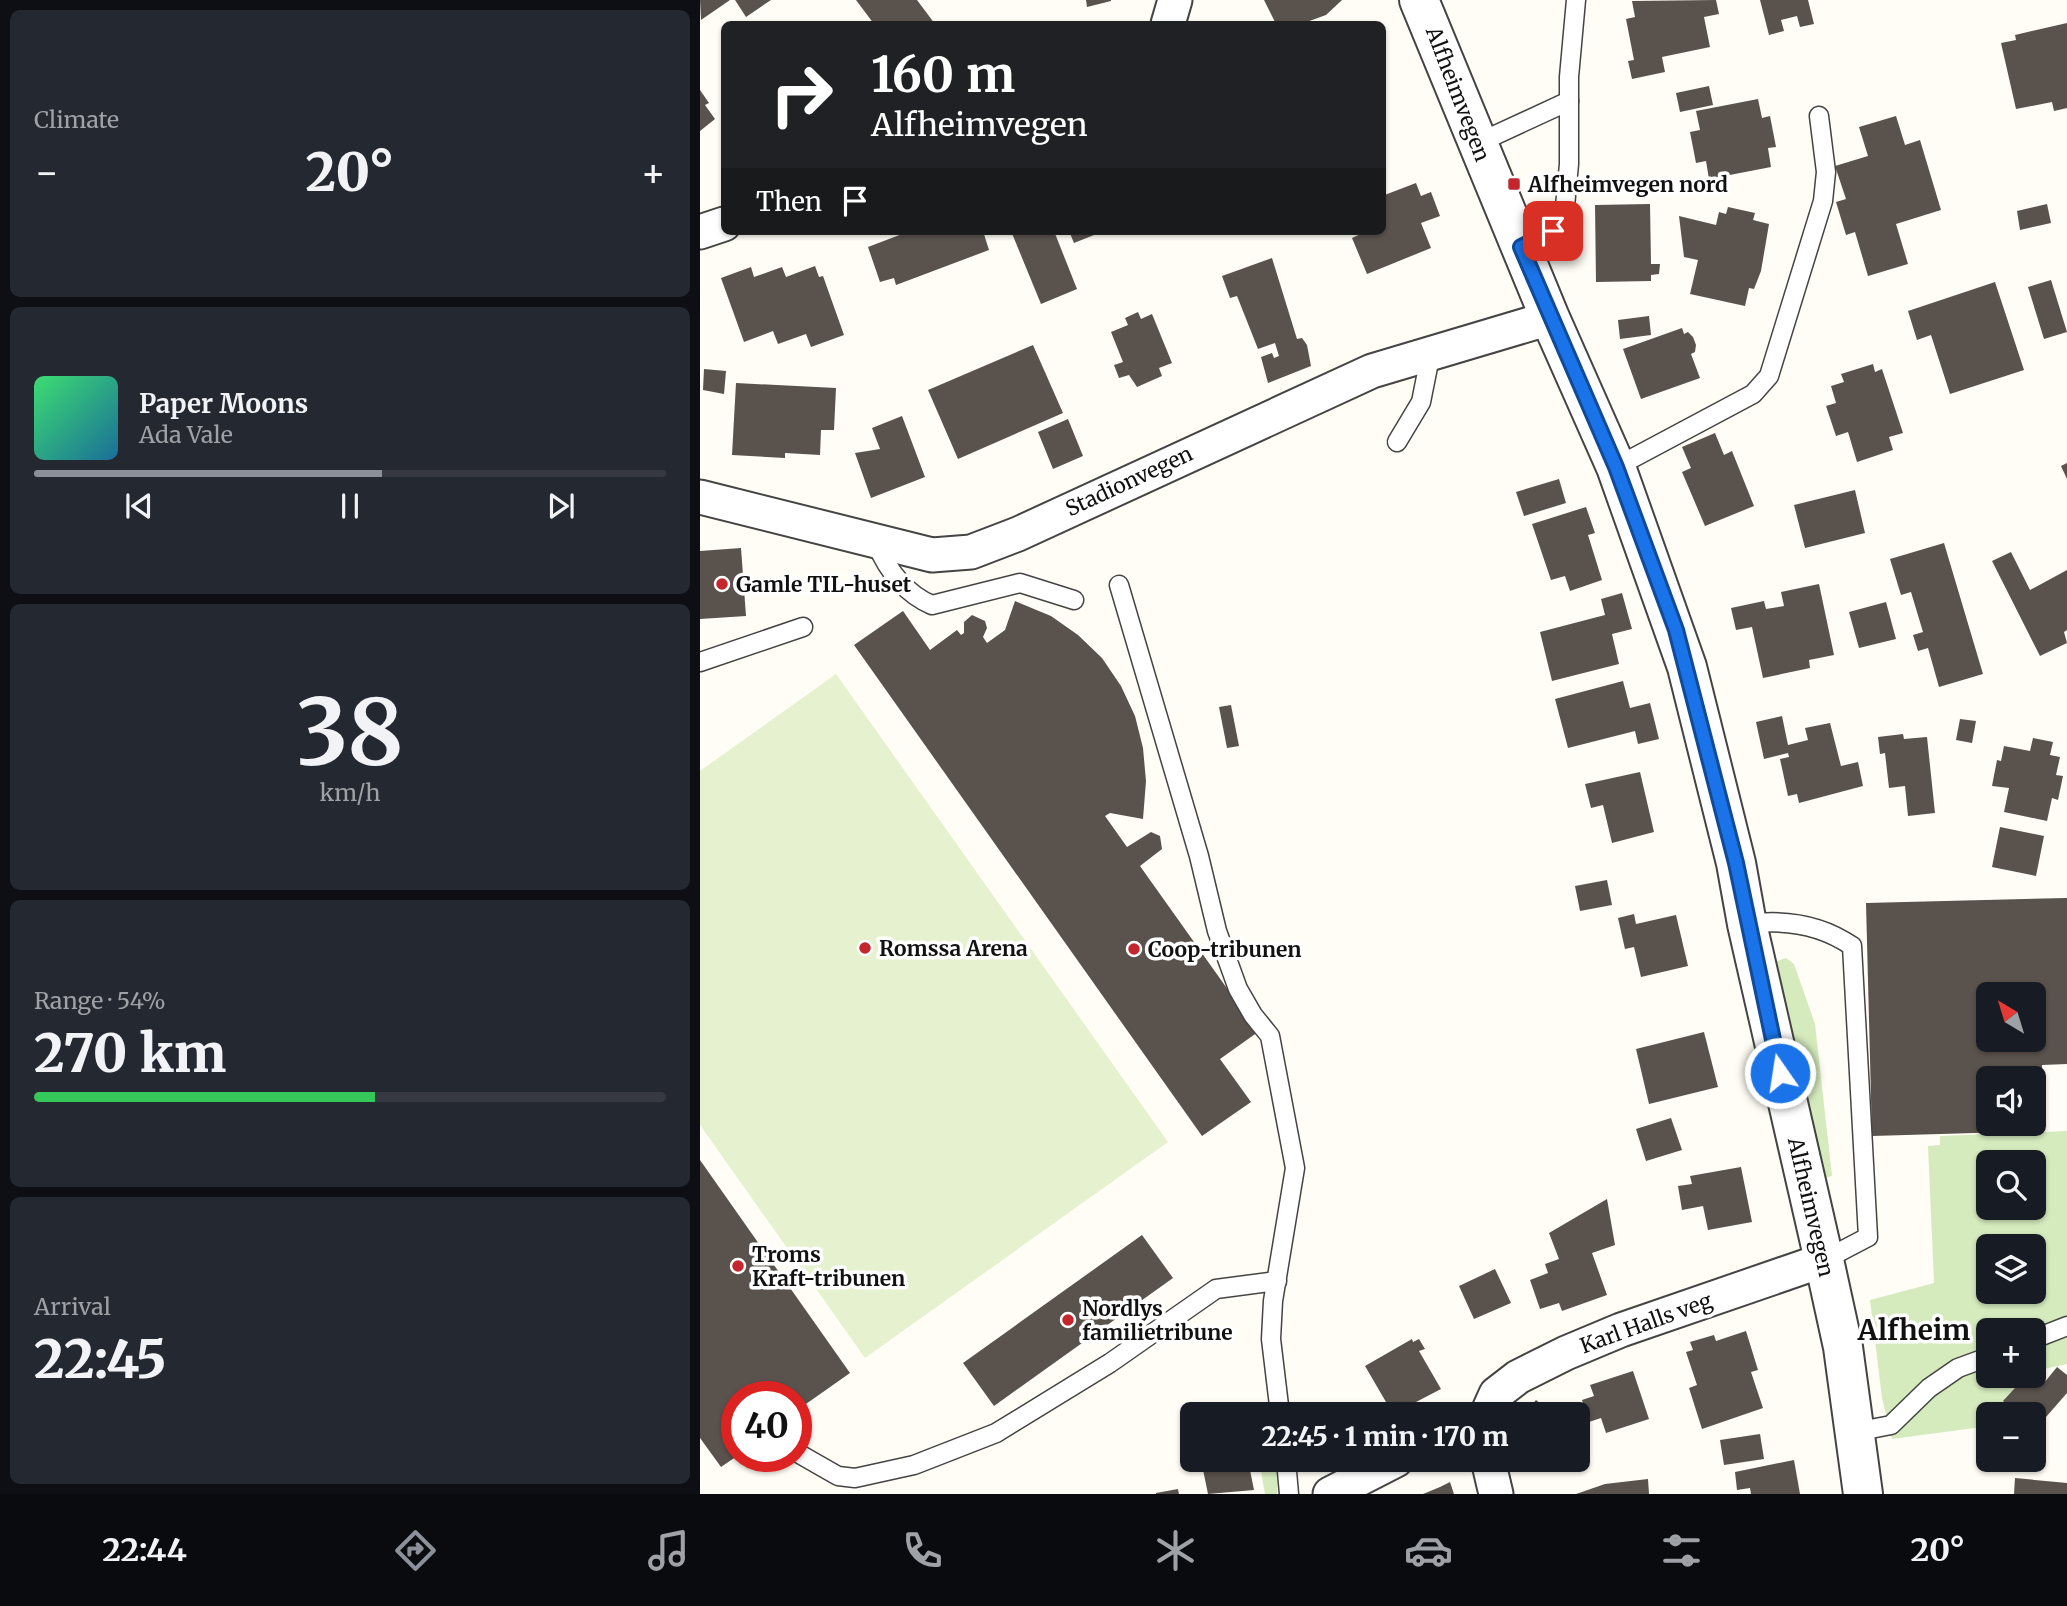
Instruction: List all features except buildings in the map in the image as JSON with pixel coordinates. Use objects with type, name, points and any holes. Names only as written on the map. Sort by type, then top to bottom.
[{"type":"street","points":[[1169,21],[1175,0]]},
{"type":"street","name":"Alfheimvegen","points":[[1425,6],[1476,144],[1616,467],[1687,667],[1736,863],[1746,924],[1843,1347],[1863,1494]]},
{"type":"street","points":[[700,232],[721,225]]},
{"type":"street","name":"Stadionvegen","points":[[700,497],[932,555],[971,552],[1371,371],[1550,318]]},
{"type":"street","name":"Karl Halls veg","points":[[1492,1402],[1496,1394],[1518,1377],[1566,1353],[1622,1330],[1824,1260]]},
{"type":"street","points":[[1330,1494],[1373,1472]]},
{"type":"street","points":[[1491,1472],[1496,1494]]},
{"type":"lane","points":[[1521,247],[1553,231],[1564,217],[1576,0]]},
{"type":"lane","points":[[1476,144],[1569,100]]},
{"type":"lane","points":[[1616,467],[1753,394],[1765,383],[1823,201],[1826,172],[1819,116]]},
{"type":"lane","points":[[1397,442],[1421,402],[1431,352]]},
{"type":"lane","points":[[876,543],[886,566],[908,589],[932,605],[1020,583],[1074,600]]},
{"type":"lane","points":[[1119,585],[1199,856],[1217,930],[1238,989],[1253,1015],[1270,1036],[1295,1168],[1273,1301],[1271,1339],[1279,1402]]},
{"type":"lane","points":[[700,662],[803,627]]},
{"type":"lane","points":[[1746,924],[1780,921],[1830,931],[1852,946],[1868,1237],[1824,1260]]},
{"type":"lane","points":[[812,1461],[838,1476],[855,1478],[914,1465],[996,1433],[1110,1363],[1216,1289],[1277,1281]]},
{"type":"lane","points":[[2046,1334],[2067,1326]]},
{"type":"lane","points":[[1855,1432],[1891,1425],[1929,1388],[1958,1368],[1976,1361]]},
{"type":"lane","points":[[1287,1472],[1289,1494]]},
{"type":"green space","name":"Romssa Arena","points":[[836,674],[1168,1142],[865,1358],[700,1125],[700,771]]},
{"type":"green space","points":[[1786,958],[1794,964],[1815,1024],[1832,1176],[1824,1178],[1774,962]]},
{"type":"green space","points":[[2067,1131],[2067,1364],[2046,1368],[2046,1318],[1976,1318],[1976,1388],[2016,1388],[2003,1402],[1976,1402],[1976,1428],[1892,1439],[1882,1398],[1870,1300],[1934,1283],[1928,1146],[1940,1145],[1940,1136],[2046,1136],[2046,1132]]},
{"type":"green space","points":[[1261,1472],[1278,1472],[1277,1494],[1265,1494]]},
{"type":"place","name":"Alfheimvegen nord","points":[[1514,184]]},
{"type":"place","name":"Gamle TIL-huset","points":[[722,584]]},
{"type":"place","name":"Romssa Arena","points":[[865,948]]},
{"type":"place","name":"Coop-tribunen","points":[[1134,949]]},
{"type":"place","name":"Troms Kraft-tribunen","points":[[738,1266]]},
{"type":"place","name":"Nordlys familietribune","points":[[1068,1320]]},
{"type":"district","name":"Alfheim","points":[[1914,1330]]},
{"type":"route","points":[[1553,231],[1521,247],[1616,467],[1676,630],[1736,863],[1746,924],[1780,1073]]}]
